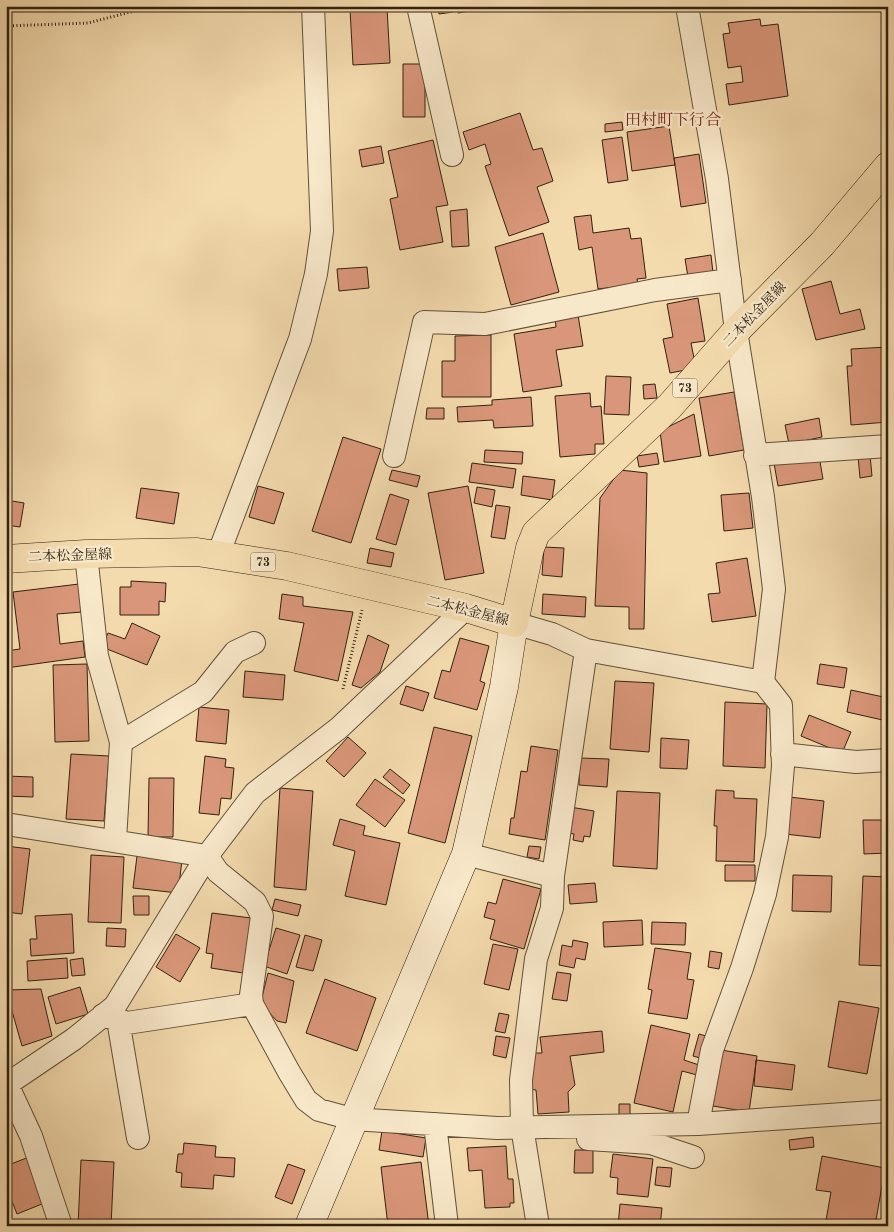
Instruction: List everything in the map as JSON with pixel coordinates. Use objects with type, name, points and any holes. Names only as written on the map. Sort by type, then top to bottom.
[{"type":"main road","name":"二本松金屋線","points":[[6,559],[86,554],[197,552],[287,566],[466,608],[514,623],[530,548],[536,533],[670,406],[736,331],[822,244],[888,166]]},
{"type":"street","points":[[218,555],[300,339],[316,274],[322,231],[312,6]]},
{"type":"street","points":[[418,6],[452,155]]},
{"type":"street","points":[[687,6],[717,179],[736,331],[774,589],[764,682],[781,705],[782,754],[777,837],[765,894],[742,968],[712,1050],[698,1124]]},
{"type":"street","points":[[394,456],[424,322],[485,324],[655,290],[730,280]]},
{"type":"street","points":[[755,455],[888,446]]},
{"type":"street","points":[[86,554],[97,656],[121,742],[116,840]]},
{"type":"street","points":[[61,1226],[31,1136],[7,1084],[110,1018],[115,1006],[207,856],[255,793],[339,728],[466,608]]},
{"type":"street","points":[[308,1226],[466,854],[504,687],[514,623],[552,634],[586,650],[764,682]]},
{"type":"street","points":[[121,742],[203,692],[235,652],[254,643]]},
{"type":"street","points":[[538,1226],[522,1127],[521,1080],[535,969],[552,908],[553,876],[586,650]]},
{"type":"street","points":[[782,754],[856,762],[888,760]]},
{"type":"street","points":[[6,824],[207,856],[218,872],[255,902],[262,916],[251,995],[252,1004],[306,1100],[319,1110],[352,1119],[522,1127],[698,1124],[888,1111]]},
{"type":"street","points":[[466,854],[553,876]]},
{"type":"street","points":[[110,1018],[126,1023],[252,1004]]},
{"type":"street","points":[[110,1018],[138,1138]]},
{"type":"street","points":[[435,1124],[447,1226]]},
{"type":"street","points":[[546,1127],[564,1138],[651,1143],[693,1156]]},
{"type":"path","points":[[6,26],[88,23],[154,6]]},
{"type":"path","points":[[339,728],[339,706],[368,585]]},
{"type":"building","points":[[438,6],[453,6],[453,12],[439,14]]},
{"type":"building","points":[[456,6],[500,6],[458,13]]},
{"type":"building","points":[[387,7],[390,63],[353,65],[350,9]]},
{"type":"building","points":[[760,19],[761,26],[778,24],[788,96],[729,105],[726,84],[743,82],[741,66],[728,68],[723,34],[730,33],[728,23]]},
{"type":"building","points":[[403,64],[425,64],[425,117],[403,117]]},
{"type":"building","points":[[520,113],[533,150],[542,148],[553,181],[537,187],[549,222],[509,236],[485,166],[491,164],[485,144],[469,150],[463,132]]},
{"type":"building","points":[[622,122],[623,130],[605,132],[605,124]]},
{"type":"building","points":[[669,126],[675,165],[632,171],[627,132]]},
{"type":"building","points":[[622,137],[628,180],[608,183],[602,140]]},
{"type":"building","points":[[433,140],[448,205],[436,207],[443,242],[400,250],[390,199],[398,197],[388,151]]},
{"type":"building","points":[[381,146],[384,163],[362,167],[359,150]]},
{"type":"building","points":[[699,154],[706,203],[681,207],[674,158]]},
{"type":"building","points":[[467,209],[469,246],[452,247],[450,211]]},
{"type":"building","points":[[591,215],[593,233],[629,228],[631,239],[641,238],[646,278],[637,279],[638,284],[598,289],[592,247],[579,250],[574,217]]},
{"type":"building","points":[[543,233],[559,292],[511,305],[495,247]]},
{"type":"building","points":[[711,255],[713,273],[688,277],[685,259]]},
{"type":"building","points":[[367,267],[369,288],[339,291],[337,269]]},
{"type":"building","points":[[831,281],[840,314],[860,309],[865,329],[816,340],[802,289]]},
{"type":"building","points":[[698,298],[705,341],[691,343],[696,368],[670,373],[663,339],[673,337],[667,304]]},
{"type":"building","points":[[578,315],[583,346],[556,350],[562,386],[523,392],[514,334],[556,327],[555,318]]},
{"type":"building","points":[[491,335],[491,397],[442,397],[442,361],[455,361],[455,336]]},
{"type":"building","points":[[888,347],[888,422],[851,425],[847,366],[852,366],[851,349]]},
{"type":"building","points":[[606,376],[631,377],[629,415],[604,414]]},
{"type":"building","points":[[655,384],[657,398],[644,399],[643,385]]},
{"type":"building","points":[[734,392],[744,450],[709,456],[699,398]]},
{"type":"building","points":[[590,393],[591,407],[601,406],[604,444],[595,444],[595,454],[560,457],[555,396]]},
{"type":"building","points":[[531,397],[533,426],[494,428],[493,420],[458,422],[457,407],[492,405],[492,400]]},
{"type":"building","points":[[427,408],[444,408],[444,419],[426,419]]},
{"type":"building","points":[[694,414],[701,456],[664,462],[660,431]]},
{"type":"building","points":[[819,418],[822,437],[789,444],[785,425]]},
{"type":"building","points":[[343,437],[381,449],[351,543],[312,531]]},
{"type":"building","points":[[485,450],[523,452],[522,464],[484,462]]},
{"type":"building","points":[[657,453],[659,464],[639,467],[637,456]]},
{"type":"building","points":[[870,455],[872,476],[860,478],[858,456]]},
{"type":"building","points":[[819,456],[823,479],[778,486],[774,463]]},
{"type":"building","points":[[472,463],[516,469],[513,488],[469,482]]},
{"type":"building","points":[[392,470],[420,476],[417,487],[389,480]]},
{"type":"building","points":[[620,470],[647,473],[644,629],[629,629],[629,607],[595,606],[600,498]]},
{"type":"building","points":[[523,476],[555,480],[552,500],[521,495]]},
{"type":"building","points":[[258,486],[284,493],[274,524],[249,517]]},
{"type":"building","points":[[468,486],[484,573],[445,580],[428,493]]},
{"type":"building","points":[[477,487],[495,490],[492,507],[474,503]]},
{"type":"building","points":[[141,488],[179,493],[174,524],[136,518]]},
{"type":"building","points":[[749,493],[753,528],[724,531],[721,495]]},
{"type":"building","points":[[390,494],[409,500],[396,545],[376,539]]},
{"type":"building","points":[[6,500],[24,503],[20,527],[6,525]]},
{"type":"building","points":[[496,505],[510,507],[505,539],[491,537]]},
{"type":"building","points":[[544,547],[564,548],[562,577],[542,575]]},
{"type":"building","points":[[370,548],[394,553],[391,567],[367,563]]},
{"type":"building","points":[[747,558],[756,616],[712,622],[708,594],[720,593],[716,563]]},
{"type":"building","points":[[131,581],[166,583],[165,602],[159,601],[159,615],[120,615],[120,587],[131,587]]},
{"type":"building","points":[[79,584],[82,612],[57,614],[60,644],[83,641],[85,657],[6,668],[6,651],[20,649],[13,592]]},
{"type":"building","points":[[282,594],[303,597],[303,606],[353,612],[338,681],[294,671],[304,623],[279,619]]},
{"type":"building","points":[[543,594],[586,597],[585,617],[542,614]]},
{"type":"building","points":[[132,623],[160,636],[147,665],[102,647],[108,633],[125,639]]},
{"type":"building","points":[[368,635],[389,645],[380,672],[361,688],[352,685]]},
{"type":"building","points":[[460,638],[489,646],[480,681],[485,683],[477,710],[434,698],[442,670],[450,672]]},
{"type":"building","points":[[87,664],[89,741],[55,742],[53,665]]},
{"type":"building","points":[[820,664],[847,668],[844,688],[817,684]]},
{"type":"building","points":[[245,671],[285,675],[283,700],[243,697]]},
{"type":"building","points":[[615,681],[654,683],[649,752],[610,749]]},
{"type":"building","points":[[406,686],[429,693],[423,711],[400,704]]},
{"type":"building","points":[[851,690],[888,698],[887,721],[847,712]]},
{"type":"building","points":[[725,702],[767,704],[765,768],[723,766]]},
{"type":"building","points":[[199,707],[229,710],[226,744],[196,741]]},
{"type":"building","points":[[809,715],[851,732],[842,753],[801,736]]},
{"type":"building","points":[[434,727],[472,736],[445,843],[408,833]]},
{"type":"building","points":[[348,737],[366,753],[344,777],[326,761]]},
{"type":"building","points":[[661,738],[689,740],[687,769],[660,768]]},
{"type":"building","points":[[531,746],[558,750],[545,840],[509,834],[511,818],[514,818],[521,771],[527,772]]},
{"type":"building","points":[[71,754],[109,756],[104,821],[66,819]]},
{"type":"building","points":[[205,756],[226,759],[225,767],[234,768],[231,799],[221,798],[219,815],[199,813]]},
{"type":"building","points":[[580,758],[609,759],[607,787],[579,785]]},
{"type":"building","points":[[390,769],[410,785],[403,794],[383,777]]},
{"type":"building","points":[[6,776],[33,777],[33,797],[6,796]]},
{"type":"building","points":[[149,778],[174,778],[173,837],[148,837]]},
{"type":"building","points":[[375,779],[405,800],[385,827],[356,805]]},
{"type":"building","points":[[280,788],[313,791],[306,890],[274,887]]},
{"type":"building","points":[[716,790],[734,791],[734,798],[757,799],[754,862],[716,861],[717,826],[714,826]]},
{"type":"building","points":[[617,791],[660,793],[657,869],[613,866]]},
{"type":"building","points":[[789,797],[824,801],[820,838],[785,834]]},
{"type":"building","points":[[570,807],[594,811],[590,837],[584,836],[583,842],[573,840],[574,834],[567,833]]},
{"type":"building","points":[[340,819],[365,826],[363,835],[400,843],[386,905],[345,896],[355,851],[333,845]]},
{"type":"building","points":[[863,820],[886,820],[887,853],[864,854]]},
{"type":"building","points":[[6,846],[30,849],[22,914],[6,912]]},
{"type":"building","points":[[529,846],[541,847],[539,859],[527,857]]},
{"type":"building","points":[[91,855],[124,857],[121,923],[88,922]]},
{"type":"building","points":[[137,856],[182,860],[178,893],[133,888]]},
{"type":"building","points":[[725,865],[755,865],[755,881],[725,881]]},
{"type":"building","points":[[793,875],[832,876],[831,912],[792,911]]},
{"type":"building","points":[[863,876],[888,877],[888,966],[859,965]]},
{"type":"building","points":[[503,879],[541,889],[524,949],[490,939],[495,920],[484,917],[488,902],[496,904]]},
{"type":"building","points":[[595,883],[597,902],[570,904],[568,885]]},
{"type":"building","points":[[133,896],[149,896],[149,915],[134,915]]},
{"type":"building","points":[[275,899],[301,905],[298,916],[272,910]]},
{"type":"building","points":[[212,913],[251,918],[243,973],[211,968],[213,954],[206,953]]},
{"type":"building","points":[[72,914],[74,953],[31,956],[30,939],[37,939],[35,916]]},
{"type":"building","points":[[642,920],[643,945],[604,947],[603,922]]},
{"type":"building","points":[[652,922],[686,923],[685,945],[651,944]]},
{"type":"building","points":[[107,928],[126,929],[125,947],[106,946]]},
{"type":"building","points":[[276,928],[300,935],[287,974],[264,966]]},
{"type":"building","points":[[176,934],[200,948],[180,982],[156,967]]},
{"type":"building","points":[[305,935],[322,940],[313,971],[296,967]]},
{"type":"building","points":[[573,940],[588,943],[585,960],[576,958],[574,968],[559,965],[562,945],[572,947]]},
{"type":"building","points":[[493,944],[518,949],[509,990],[484,984]]},
{"type":"building","points":[[655,948],[691,953],[687,979],[694,980],[687,1019],[648,1013],[652,990],[648,989]]},
{"type":"building","points":[[710,951],[722,953],[719,969],[708,967]]},
{"type":"building","points":[[67,958],[68,978],[28,981],[27,961]]},
{"type":"building","points":[[83,958],[85,975],[72,976],[70,960]]},
{"type":"building","points":[[557,972],[571,974],[567,1001],[552,999]]},
{"type":"building","points":[[268,973],[294,981],[286,1023],[277,1021],[264,1007],[262,997]]},
{"type":"building","points":[[325,979],[376,998],[357,1051],[306,1033]]},
{"type":"building","points":[[80,987],[88,1014],[56,1024],[48,997]]},
{"type":"building","points":[[41,989],[52,1036],[22,1046],[6,990]]},
{"type":"building","points":[[839,1001],[879,1008],[867,1074],[828,1067]]},
{"type":"building","points":[[499,1013],[509,1015],[505,1033],[495,1031]]},
{"type":"building","points":[[651,1025],[690,1034],[684,1060],[699,1065],[697,1075],[682,1071],[673,1112],[634,1103]]},
{"type":"building","points":[[602,1031],[604,1052],[570,1056],[575,1085],[568,1092],[569,1112],[538,1114],[536,1090],[529,1089],[532,1053],[542,1053],[540,1037]]},
{"type":"building","points":[[699,1034],[706,1036],[700,1058],[693,1056]]},
{"type":"building","points":[[496,1036],[510,1038],[506,1058],[493,1055]]},
{"type":"building","points":[[721,1050],[757,1056],[749,1112],[713,1106]]},
{"type":"building","points":[[756,1060],[795,1065],[792,1090],[754,1086]]},
{"type":"building","points":[[619,1104],[630,1104],[630,1115],[619,1115]]},
{"type":"building","points":[[382,1131],[426,1138],[423,1157],[379,1150]]},
{"type":"building","points":[[813,1137],[814,1147],[790,1150],[789,1140]]},
{"type":"building","points":[[184,1143],[216,1146],[215,1157],[235,1158],[234,1177],[214,1175],[213,1189],[181,1187],[182,1173],[176,1172],[178,1154],[183,1154]]},
{"type":"building","points":[[506,1146],[508,1179],[513,1179],[514,1203],[510,1203],[510,1207],[485,1208],[482,1170],[469,1171],[467,1148]]},
{"type":"building","points":[[575,1150],[593,1150],[593,1173],[574,1173]]},
{"type":"building","points":[[613,1154],[653,1159],[648,1197],[617,1194],[618,1178],[610,1177]]},
{"type":"building","points":[[822,1156],[885,1168],[875,1226],[825,1226],[831,1192],[816,1190]]},
{"type":"building","points":[[29,1157],[47,1202],[17,1214],[6,1186],[6,1166]]},
{"type":"building","points":[[81,1160],[114,1162],[111,1226],[78,1226]]},
{"type":"building","points":[[421,1162],[429,1226],[388,1226],[381,1167]]},
{"type":"building","points":[[288,1164],[305,1170],[292,1204],[275,1197]]},
{"type":"building","points":[[657,1167],[672,1168],[670,1187],[655,1185]]},
{"type":"building","points":[[620,1204],[662,1208],[660,1226],[618,1226]]},
{"type":"district","name":"田村町下行合","points":[[673,119]]}]
